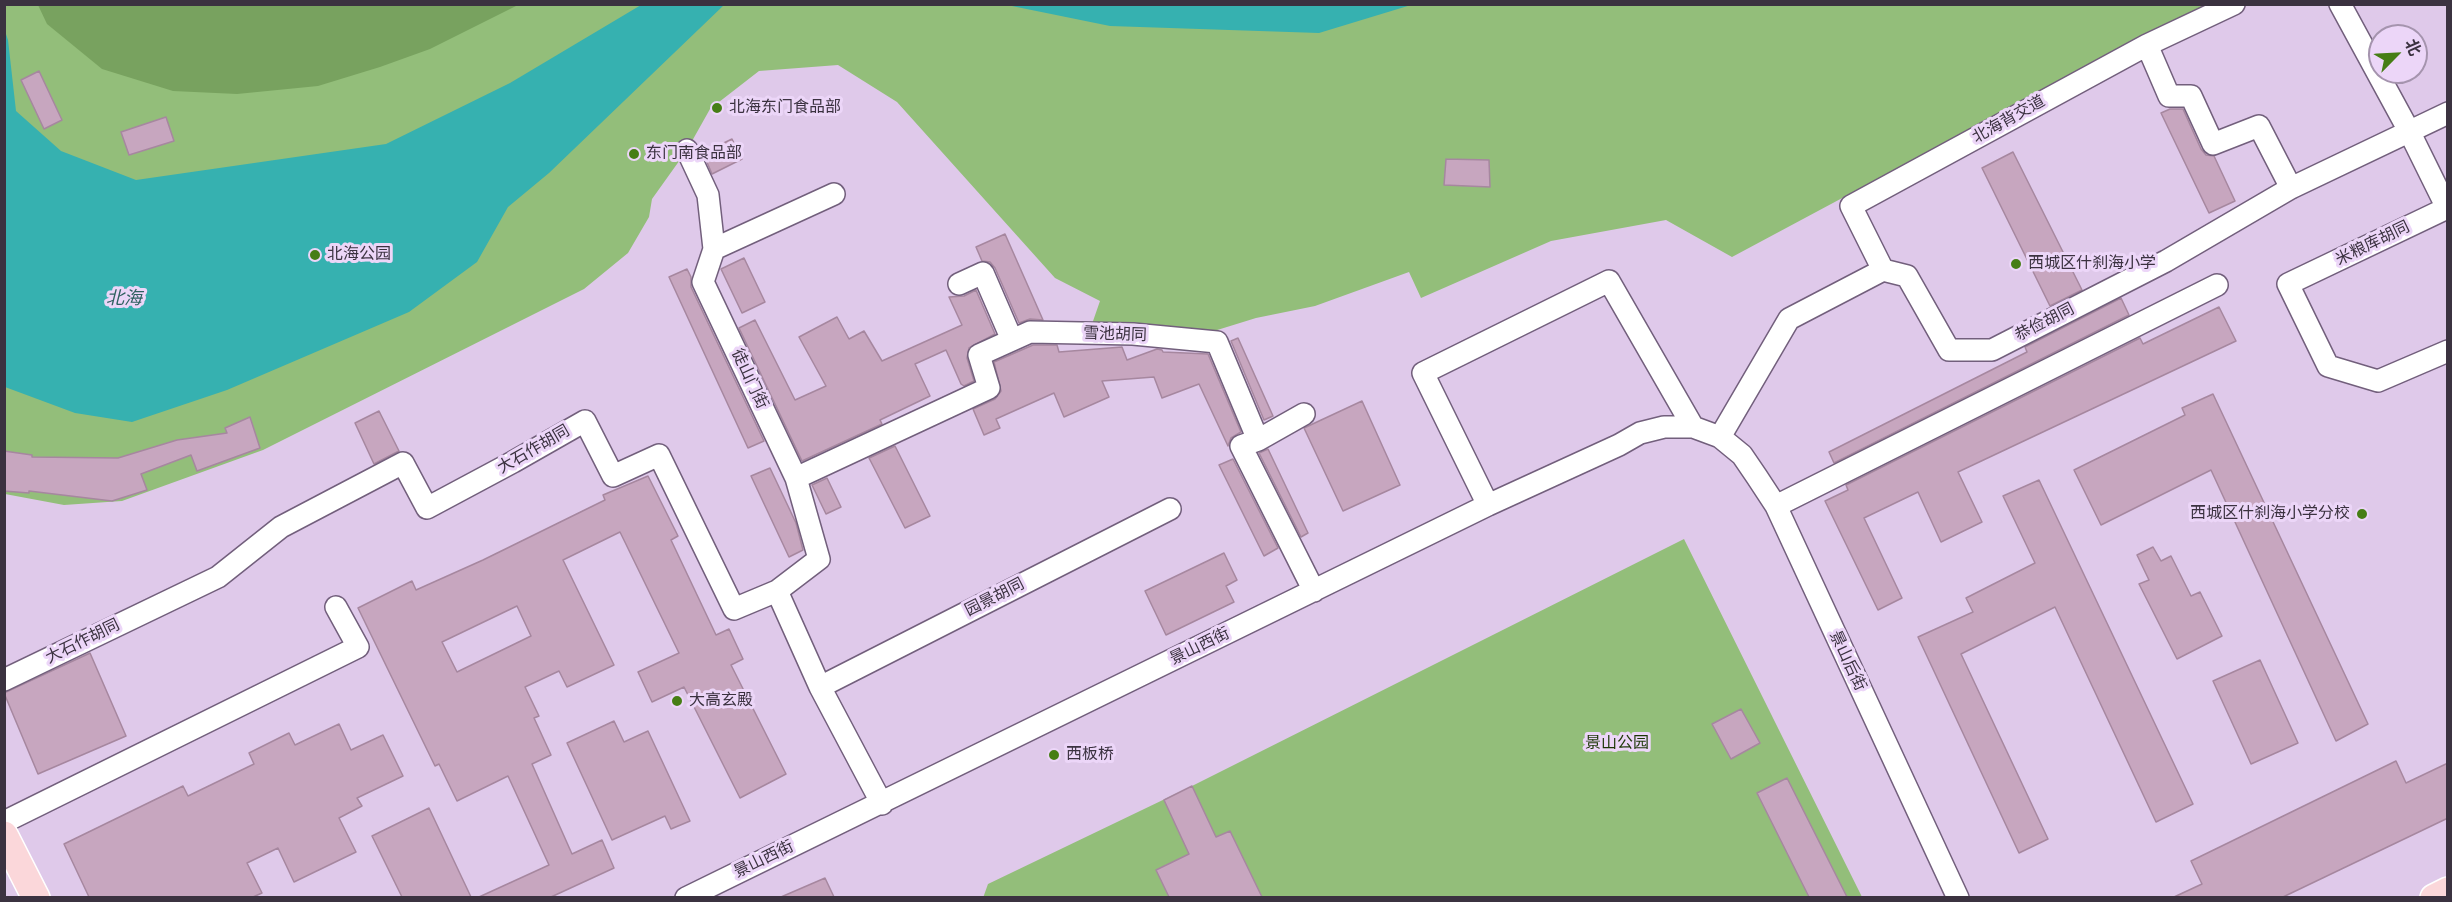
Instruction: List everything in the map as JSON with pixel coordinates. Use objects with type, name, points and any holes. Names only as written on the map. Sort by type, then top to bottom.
[{"type":"main road","points":[[4,835],[36,897]]},
{"type":"main road","points":[[4,875],[16,897]]},
{"type":"main road","points":[[2434,897],[2448,891]]},
{"type":"street","name":"北海背交道","points":[[1883,270],[1851,206],[2147,45],[2234,4]]},
{"type":"street","name":"米粮库胡同","points":[[2340,4],[2409,131],[2447,208],[2288,284],[2328,366],[2378,381],[2448,351]]},
{"type":"street","points":[[2147,45],[2169,96],[2190,96],[2213,144],[2259,126],[2291,188]]},
{"type":"street","name":"恭俭胡同","points":[[1883,270],[1907,276],[1949,350],[1992,350],[2166,261],[2291,188],[2448,113]]},
{"type":"street","name":"徒山门街","points":[[687,150],[708,195],[714,249],[704,282],[796,478],[819,559],[777,591]]},
{"type":"street","points":[[714,249],[834,194]]},
{"type":"street","points":[[1720,436],[1789,319],[1883,270]]},
{"type":"street","points":[[958,284],[983,273],[1012,340]]},
{"type":"street","points":[[1488,505],[1423,373],[1609,281],[1693,428]]},
{"type":"street","points":[[1776,506],[2217,285]]},
{"type":"street","name":"雪池胡同","points":[[796,478],[990,388],[979,355],[1030,332],[1134,334],[1217,342],[1258,440]]},
{"type":"street","points":[[1304,414],[1258,440],[1241,446],[1314,591]]},
{"type":"street","name":"大石作胡同","points":[[4,680],[218,577],[281,527],[402,463],[427,508],[585,421],[613,476],[659,455],[734,609],[777,591]]},
{"type":"street","name":"景山西街","points":[[686,897],[882,804],[1488,505],[1619,445],[1640,433],[1664,427],[1693,428],[1720,436]]},
{"type":"street","name":"景山后街","points":[[1720,436],[1742,454],[1776,506],[1958,897]]},
{"type":"street","name":"园景胡同","points":[[820,687],[1170,509]]},
{"type":"street","points":[[777,591],[820,687],[882,804]]},
{"type":"street","points":[[4,822],[358,647],[336,607]]},
{"type":"green space","name":"北海公园","points":[[4,5],[2214,5],[2130,44],[1732,257],[1666,220],[1551,241],[1421,298],[1409,272],[1315,306],[1256,318],[1214,331],[1092,324],[1100,301],[1055,278],[897,102],[838,65],[759,71],[710,109],[687,150],[652,199],[649,217],[628,253],[584,289],[263,450],[122,501],[64,505],[5,494]]},
{"type":"green space","name":"景山公园","points":[[1684,539],[1862,897],[983,898],[988,884],[1192,786]]},
{"type":"shaded area","points":[[38,5],[518,5],[430,49],[380,67],[318,86],[237,94],[173,91],[102,69],[47,24]]},
{"type":"water","name":"北海","points":[[641,5],[724,5],[549,173],[508,207],[477,262],[409,312],[227,390],[132,422],[75,413],[5,387],[5,31],[16,111],[61,151],[136,180],[386,144],[510,83]]},
{"type":"water","points":[[1007,5],[1411,5],[1319,33],[1110,26]]},
{"type":"building","points":[[39,71],[62,120],[44,129],[21,80]]},
{"type":"building","points":[[2170,109],[2183,109],[2201,149],[2206,155],[2214,156],[2235,201],[2209,213],[2161,113]]},
{"type":"building","points":[[166,117],[174,141],[129,155],[121,132]]},
{"type":"building","points":[[732,139],[742,159],[712,174],[703,153]]},
{"type":"building","points":[[2013,152],[2082,290],[2050,306],[1982,168]]},
{"type":"building","points":[[1446,159],[1489,160],[1490,187],[1444,185]]},
{"type":"building","points":[[1005,234],[1043,320],[1030,319],[1019,323],[995,268],[990,262],[982,261],[976,247]]},
{"type":"building","points":[[744,258],[765,302],[742,313],[721,269]]},
{"type":"building","points":[[687,269],[691,277],[691,287],[764,441],[748,448],[669,277]]},
{"type":"building","points":[[976,290],[995,334],[969,348],[967,358],[974,381],[964,386],[961,384],[946,350],[915,364],[930,396],[880,420],[882,424],[802,461],[739,328],[755,320],[795,400],[826,386],[799,337],[837,317],[849,339],[864,331],[882,361],[962,325],[949,297],[964,296]]},
{"type":"building","points":[[2121,298],[2129,315],[1834,463],[1829,452],[2027,352],[2025,347]]},
{"type":"building","points":[[2219,307],[2236,341],[1958,472],[1982,522],[1941,542],[1918,492],[1864,518],[1902,598],[1878,610],[1825,501],[1848,490],[1846,485],[2140,338],[2143,344]]},
{"type":"building","points":[[1238,338],[1273,416],[1264,420],[1231,341]]},
{"type":"building","points":[[1033,345],[1057,345],[1059,352],[1122,347],[1127,360],[1157,349],[1163,352],[1208,354],[1241,432],[1231,438],[1228,446],[1199,384],[1162,398],[1154,377],[1102,381],[1109,397],[1064,417],[1054,393],[996,419],[1000,428],[984,435],[973,409],[995,399],[1001,391],[994,362]]},
{"type":"building","points":[[2213,394],[2368,724],[2336,741],[2211,470],[2101,525],[2074,470],[2185,415],[2182,408]]},
{"type":"building","points":[[1362,401],[1400,485],[1343,511],[1304,428]]},
{"type":"building","points":[[379,411],[399,451],[374,464],[355,423]]},
{"type":"building","points":[[250,417],[260,448],[197,471],[191,455],[141,474],[147,490],[112,501],[29,491],[29,493],[4,491],[4,451],[32,455],[32,457],[118,458],[177,440],[227,433],[225,428]]},
{"type":"building","points":[[895,446],[930,516],[905,528],[869,458]]},
{"type":"building","points":[[1268,449],[1308,533],[1301,537],[1259,453]]},
{"type":"building","points":[[1233,459],[1278,548],[1264,556],[1219,465]]},
{"type":"building","points":[[770,468],[796,523],[803,550],[789,557],[751,476]]},
{"type":"building","points":[[648,476],[678,536],[671,540],[716,635],[729,629],[743,659],[731,665],[786,774],[740,798],[684,687],[652,702],[638,672],[679,653],[620,532],[563,560],[614,665],[567,687],[559,671],[525,687],[539,716],[534,718],[551,755],[532,764],[572,854],[602,840],[614,868],[551,897],[479,897],[549,865],[508,776],[457,801],[439,764],[435,766],[358,608],[412,581],[416,590],[483,560],[605,500],[603,495]],"holes":[[[517,606],[531,636],[457,672],[442,642]]]},
{"type":"building","points":[[827,478],[841,507],[826,514],[812,485]]},
{"type":"building","points":[[2039,480],[2193,804],[2156,822],[2055,607],[1961,654],[2048,839],[2019,853],[1918,637],[1973,612],[1966,598],[2035,563],[2003,496]]},
{"type":"building","points":[[2153,547],[2161,561],[2171,556],[2191,596],[2200,592],[2222,636],[2177,659],[2139,584],[2149,580],[2137,555]]},
{"type":"building","points":[[1224,553],[1237,580],[1226,586],[1234,602],[1166,635],[1145,591]]},
{"type":"building","points":[[90,653],[126,736],[38,774],[4,693]]},
{"type":"building","points":[[2260,660],[2298,743],[2251,764],[2213,681]]},
{"type":"building","points":[[1741,709],[1760,743],[1731,759],[1712,724]]},
{"type":"building","points":[[614,721],[624,742],[648,731],[690,821],[671,829],[665,816],[612,840],[567,743]]},
{"type":"building","points":[[339,724],[351,750],[383,735],[403,776],[357,798],[362,806],[339,818],[356,852],[294,882],[278,848],[247,863],[262,893],[253,897],[89,897],[64,844],[183,786],[188,796],[254,764],[249,753],[289,733],[295,745]]},
{"type":"building","points":[[2396,761],[2406,783],[2448,763],[2448,818],[2283,897],[2174,897],[2202,884],[2191,861]]},
{"type":"building","points":[[1787,778],[1847,897],[1809,897],[1757,793]]},
{"type":"building","points":[[1192,786],[1216,837],[1230,831],[1262,897],[1169,897],[1156,870],[1189,854],[1164,800]]},
{"type":"building","points":[[429,808],[471,897],[402,897],[372,836]]},
{"type":"building","points":[[825,878],[834,897],[781,897]]},
{"type":"place","name":"北海东门食品部","points":[[717,108]]},
{"type":"place","name":"东门南食品部","points":[[634,154]]},
{"type":"place","name":"北海公园","points":[[315,255]]},
{"type":"place","name":"西城区什刹海小学","points":[[2016,264]]},
{"type":"place","name":"西城区什刹海小学分校","points":[[2362,514]]},
{"type":"place","name":"大高玄殿","points":[[677,701]]},
{"type":"place","name":"西板桥","points":[[1054,755]]}]
